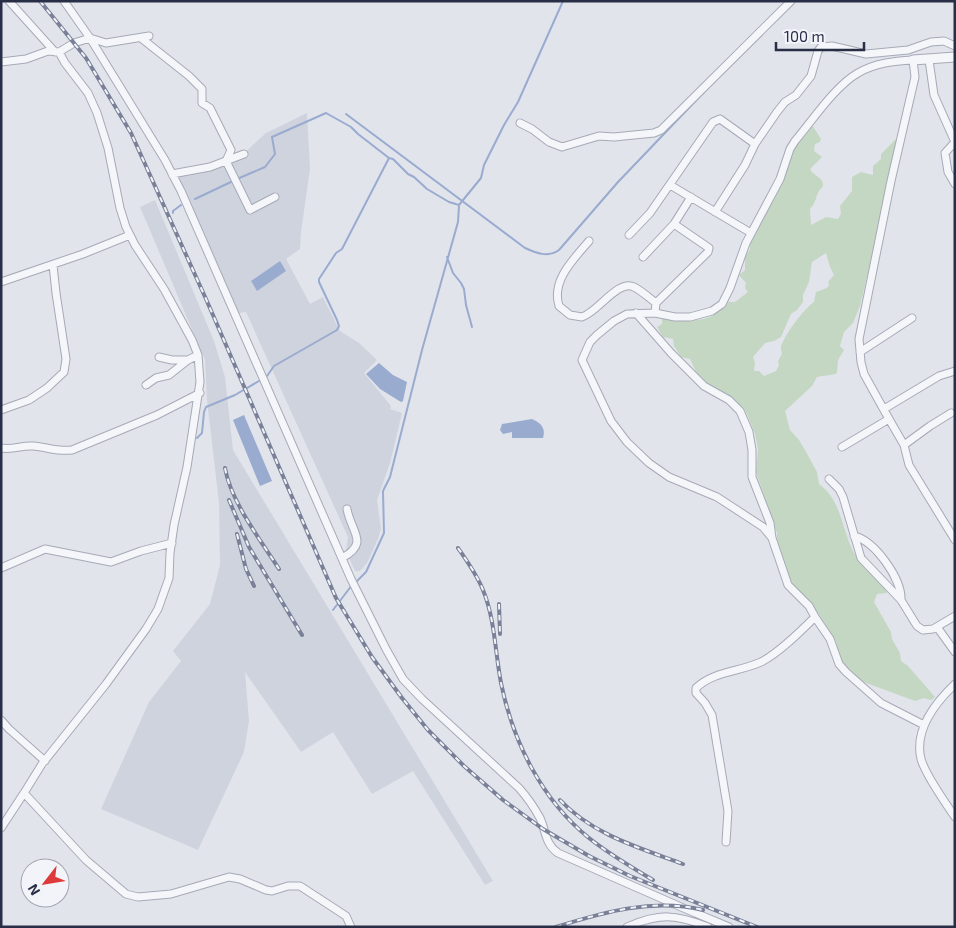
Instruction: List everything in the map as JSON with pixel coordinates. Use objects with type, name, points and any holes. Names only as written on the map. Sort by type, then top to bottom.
[{"type":"street","points":[[1,828],[45,761],[106,684],[146,629],[158,609],[169,578],[172,543],[200,393],[198,355],[186,328],[130,235],[120,208],[108,148],[97,113],[88,93],[57,52],[9,1]]},
{"type":"street","points":[[64,1],[90,38],[165,160],[355,588],[403,679],[422,699],[519,788],[541,820],[550,848],[729,927]]},
{"type":"street","points":[[520,123],[532,129],[549,142],[562,147],[599,136],[654,133],[661,130],[791,1]]},
{"type":"street","points":[[1,62],[26,59],[48,51],[57,52],[74,43],[90,38],[106,43],[149,36]]},
{"type":"street","points":[[141,38],[189,76],[202,89],[202,103],[210,108],[231,150],[226,161]]},
{"type":"street","points":[[715,212],[745,165],[754,144],[776,112],[785,102],[796,95],[811,76],[818,51],[821,47],[826,45],[866,54],[876,54],[908,50],[927,43],[949,42],[955,46]]},
{"type":"street","points":[[772,538],[763,528],[718,497],[669,477],[649,463],[627,442],[611,421],[582,360],[590,342],[614,321],[627,314],[655,313],[675,317],[699,316],[712,311],[722,304],[751,233],[780,179],[790,150],[843,84],[857,73],[892,61],[955,57]]},
{"type":"street","points":[[913,60],[915,77],[872,274],[859,339],[860,352],[864,374],[904,445],[909,466],[955,540]]},
{"type":"street","points":[[929,60],[934,95],[955,142],[945,153],[948,172],[955,184]]},
{"type":"street","points":[[629,235],[650,212],[713,122],[720,120],[754,144]]},
{"type":"street","points":[[172,174],[210,167],[244,154]]},
{"type":"street","points":[[226,161],[250,210],[276,197]]},
{"type":"street","points":[[670,185],[751,233]]},
{"type":"street","points":[[643,257],[674,224],[691,197]]},
{"type":"street","points":[[655,313],[656,303],[708,252],[708,248],[674,224]]},
{"type":"street","points":[[1,282],[54,265],[130,235]]},
{"type":"street","points":[[589,240],[566,268],[556,291],[559,306],[575,317],[582,317],[597,309],[611,294],[625,286],[632,286],[656,303]]},
{"type":"street","points":[[1,410],[29,400],[48,388],[64,372],[66,359],[56,293],[54,265]]},
{"type":"street","points":[[636,313],[671,353],[704,386],[729,400],[740,411],[749,432],[752,450],[752,476],[770,523],[772,538],[788,585],[808,606],[830,639],[839,664],[881,703],[924,725]]},
{"type":"street","points":[[860,352],[912,318]]},
{"type":"street","points":[[146,385],[156,378],[169,375],[188,360],[198,355]]},
{"type":"street","points":[[159,357],[172,360],[188,360]]},
{"type":"street","points":[[884,409],[939,376],[955,371]]},
{"type":"street","points":[[1,448],[32,446],[61,452],[72,450],[157,415],[200,393]]},
{"type":"street","points":[[904,445],[951,413]]},
{"type":"street","points":[[842,447],[889,419]]},
{"type":"street","points":[[828,480],[838,489],[842,498],[861,558],[901,600],[917,626],[923,630],[937,627],[955,616]]},
{"type":"street","points":[[342,558],[353,551],[358,544],[347,509]]},
{"type":"street","points":[[854,536],[866,541],[881,557],[898,582],[901,600]]},
{"type":"street","points":[[1,568],[45,549],[111,562],[172,543]]},
{"type":"street","points":[[726,842],[728,811],[712,716],[705,703],[696,693],[696,688],[722,672],[761,662],[784,645],[815,617]]},
{"type":"street","points":[[937,627],[955,652]]},
{"type":"street","points":[[955,684],[942,697],[924,725],[920,746],[922,761],[944,802],[955,817]]},
{"type":"street","points":[[1,720],[45,761]]},
{"type":"street","points":[[24,793],[86,860],[126,894],[138,897],[170,894],[229,877],[240,879],[272,891],[288,886],[300,886],[346,916],[351,927]]},
{"type":"street","points":[[627,927],[647,918],[667,917],[694,921],[708,927]]},
{"type":"shaded area","points":[[307,113],[310,169],[300,249],[286,259],[310,304],[323,297],[340,331],[359,343],[377,360],[364,373],[391,406],[390,409],[402,413],[390,463],[377,500],[381,529],[367,563],[360,571],[355,571],[346,551],[348,537],[246,312],[239,313],[222,280],[177,173],[209,166],[243,154],[266,133]]},
{"type":"shaded area","points":[[155,200],[214,341],[225,377],[233,450],[493,881],[485,885],[413,771],[372,794],[333,732],[301,752],[245,672],[249,721],[244,752],[198,850],[101,809],[149,702],[181,661],[173,651],[210,604],[220,565],[219,503],[207,400],[205,360],[140,207]]},
{"type":"green space","points":[[812,125],[821,139],[820,142],[815,144],[814,151],[822,157],[810,169],[823,183],[810,209],[811,225],[826,217],[838,219],[841,214],[840,206],[852,191],[852,177],[861,172],[873,175],[873,166],[881,159],[881,154],[895,140],[899,140],[860,306],[853,323],[844,332],[840,346],[844,350],[838,360],[837,373],[817,377],[812,386],[785,411],[790,430],[799,440],[817,472],[819,484],[827,491],[837,507],[857,558],[885,588],[887,593],[877,594],[874,602],[891,632],[892,639],[900,653],[901,661],[908,666],[935,697],[931,700],[924,698],[915,701],[861,681],[845,667],[839,657],[836,641],[818,613],[807,598],[798,592],[789,580],[777,541],[777,533],[756,472],[758,449],[755,434],[747,414],[743,407],[727,397],[722,391],[705,383],[702,377],[698,376],[690,359],[681,357],[674,346],[673,339],[663,337],[657,327],[662,324],[662,317],[675,320],[708,318],[718,310],[725,308],[728,302],[735,302],[748,292],[745,288],[746,283],[739,275],[745,270],[745,257],[750,249],[749,243],[785,177],[788,161],[792,157],[796,144]],"holes":[[[826,253],[834,275],[828,282],[829,285],[827,288],[816,292],[814,302],[790,329],[781,347],[782,354],[776,371],[764,376],[759,371],[754,371],[755,363],[753,357],[765,343],[781,337],[791,314],[803,302],[803,295],[809,282],[812,262]]]},
{"type":"water","points":[[280,261],[286,271],[257,291],[251,281]]},
{"type":"water","points":[[379,363],[393,375],[407,382],[403,401],[401,402],[380,389],[366,374]]},
{"type":"water","points":[[244,415],[272,481],[260,486],[233,420]]},
{"type":"water","points":[[532,419],[542,426],[544,431],[543,438],[512,438],[512,432],[503,434],[500,430],[502,424]]},
{"type":"waterway","points":[[356,582],[366,572],[384,533],[383,491],[390,477],[422,350],[458,222],[459,205],[481,178],[484,165],[518,102],[563,1]]},
{"type":"waterway","points":[[346,114],[525,248],[538,253],[551,254],[559,250],[618,182],[706,90]]},
{"type":"waterway","points":[[237,179],[265,167],[275,154],[272,137],[326,113],[351,127],[389,158]]},
{"type":"waterway","points":[[267,376],[274,366],[337,330],[339,326],[337,320],[319,279],[336,253],[342,249],[389,158],[393,159],[427,189],[449,202],[459,205]]},
{"type":"waterway","points":[[195,199],[233,181]]},
{"type":"waterway","points":[[173,213],[181,205]]},
{"type":"waterway","points":[[447,257],[453,273],[464,289],[472,327]]},
{"type":"waterway","points":[[197,438],[202,433],[206,407],[235,395],[259,381]]},
{"type":"waterway","points":[[333,610],[352,585]]},
{"type":"railway","points":[[40,1],[86,58],[131,133],[206,299],[336,598],[372,657],[402,698],[428,730],[464,766],[503,800],[543,829],[589,856],[630,876],[757,927]]},
{"type":"railway","points":[[225,468],[233,494],[255,533],[279,569]]},
{"type":"railway","points":[[229,500],[249,547],[302,635]]},
{"type":"railway","points":[[237,534],[246,569],[254,586]]},
{"type":"railway","points":[[458,548],[472,568],[487,601],[506,705],[513,727],[532,768],[557,806],[572,823],[604,849],[653,880]]},
{"type":"railway","points":[[499,604],[500,634]]},
{"type":"railway","points":[[560,800],[587,823],[602,831],[634,846],[683,864]]},
{"type":"railway","points":[[556,927],[592,916],[629,908],[666,905],[703,910]]}]
